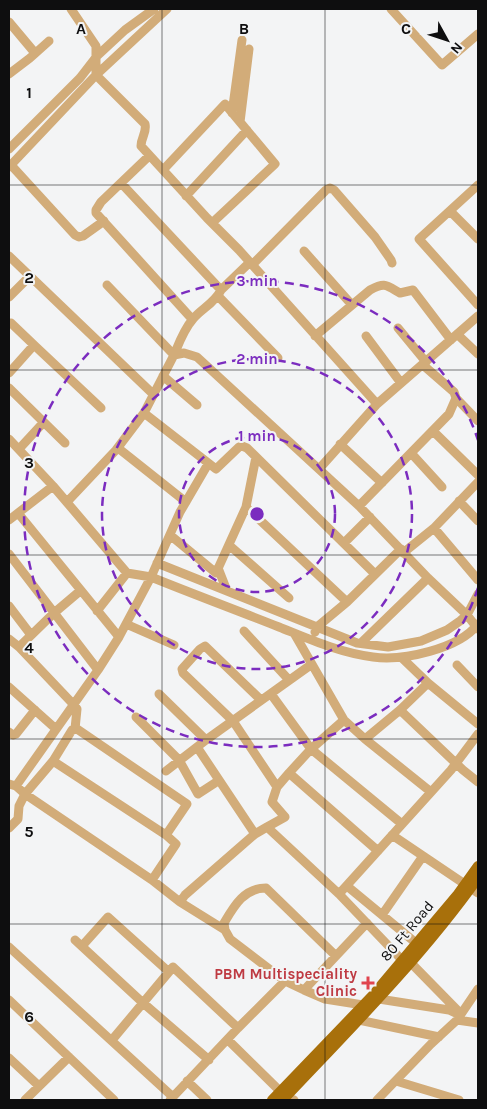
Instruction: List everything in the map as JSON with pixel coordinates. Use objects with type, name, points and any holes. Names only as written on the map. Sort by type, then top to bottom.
[{"type":"main road","name":"80 Ft Road","points":[[272,1100],[286,1097],[379,999],[406,961],[416,943],[472,889],[478,866]]},
{"type":"main road","name":"80 Ft Road","points":[[286,1097],[363,1005],[472,889],[478,878]]},
{"type":"street","points":[[71,9],[96,46],[96,75],[145,124],[146,131],[141,141],[141,146],[186,196],[239,250],[377,404]]},
{"type":"street","points":[[9,149],[80,78],[97,56],[125,30],[154,9]]},
{"type":"street","points":[[104,221],[83,236],[75,235],[10,166],[96,75],[167,9]]},
{"type":"street","points":[[391,9],[442,65],[478,34]]},
{"type":"street","points":[[9,22],[35,53]]},
{"type":"street","points":[[232,113],[242,40]]},
{"type":"street","points":[[9,74],[49,41]]},
{"type":"street","points":[[240,122],[249,49]]},
{"type":"street","points":[[163,170],[225,104],[275,164],[212,223]]},
{"type":"street","points":[[186,196],[247,130]]},
{"type":"street","points":[[149,156],[101,202],[96,212],[192,319]]},
{"type":"street","points":[[121,183],[278,358]]},
{"type":"street","points":[[478,185],[419,240],[478,305]]},
{"type":"street","points":[[66,502],[118,448],[144,413],[174,355],[180,339],[192,319],[326,190],[330,188],[334,190],[375,237],[392,264]]},
{"type":"street","points":[[450,211],[478,239]]},
{"type":"street","points":[[304,251],[352,305]]},
{"type":"street","points":[[9,256],[153,394]]},
{"type":"street","points":[[9,297],[30,276]]},
{"type":"street","points":[[316,336],[370,290],[385,284],[400,293],[414,290],[454,337],[478,354]]},
{"type":"street","points":[[107,285],[174,355]]},
{"type":"street","points":[[319,469],[377,404],[478,316]]},
{"type":"street","points":[[12,323],[101,408]]},
{"type":"street","points":[[398,328],[424,363],[454,392],[456,398],[478,421]]},
{"type":"street","points":[[366,336],[401,383]]},
{"type":"street","points":[[9,373],[34,345]]},
{"type":"street","points":[[43,423],[13,446],[53,486],[127,573],[151,577],[334,649],[373,657],[402,658],[459,640],[478,627],[359,506],[197,357],[184,354],[174,355]]},
{"type":"street","points":[[162,376],[197,404]]},
{"type":"street","points":[[9,388],[65,444]]},
{"type":"street","points":[[359,506],[449,414],[456,398]]},
{"type":"street","points":[[144,413],[214,468],[218,468],[242,446],[247,448],[375,574]]},
{"type":"street","points":[[433,431],[478,475]]},
{"type":"street","points":[[340,444],[382,484]]},
{"type":"street","points":[[118,448],[186,502]]},
{"type":"street","points":[[412,453],[442,487]]},
{"type":"street","points":[[170,535],[216,573],[246,507],[256,457]]},
{"type":"street","points":[[208,464],[186,502],[151,577],[119,637],[74,704],[13,785],[152,880],[180,902],[225,930]]},
{"type":"street","points":[[312,640],[316,627],[347,602],[402,551],[434,528],[478,482]]},
{"type":"street","points":[[9,520],[53,486]]},
{"type":"street","points":[[460,502],[478,521]]},
{"type":"street","points":[[246,507],[347,602]]},
{"type":"street","points":[[18,513],[119,637]]},
{"type":"street","points":[[344,543],[370,517]]},
{"type":"street","points":[[434,528],[478,580]]},
{"type":"street","points":[[229,545],[289,598]]},
{"type":"street","points":[[9,554],[98,670]]},
{"type":"street","points":[[157,562],[316,627],[361,643],[388,647],[421,641],[447,630],[467,615],[478,594]]},
{"type":"street","points":[[218,568],[228,591]]},
{"type":"street","points":[[97,611],[127,573]]},
{"type":"street","points":[[361,643],[428,578]]},
{"type":"street","points":[[19,647],[80,591]]},
{"type":"street","points":[[9,606],[31,635]]},
{"type":"street","points":[[126,624],[174,644]]},
{"type":"street","points":[[244,631],[289,680]]},
{"type":"street","points":[[294,633],[344,720],[431,792]]},
{"type":"street","points":[[9,639],[19,647],[77,709],[75,729],[72,730],[53,761],[25,794],[18,818],[9,828]]},
{"type":"street","points":[[261,700],[205,646],[182,669],[183,673],[233,721],[278,787]]},
{"type":"street","points":[[402,658],[428,683],[478,724]]},
{"type":"street","points":[[166,771],[312,664]]},
{"type":"street","points":[[457,665],[478,687]]},
{"type":"street","points":[[365,739],[400,710],[428,683]]},
{"type":"street","points":[[9,687],[56,729]]},
{"type":"street","points":[[159,694],[206,740]]},
{"type":"street","points":[[271,694],[311,749],[402,824]]},
{"type":"street","points":[[9,732],[12,735],[16,734],[35,710]]},
{"type":"street","points":[[400,710],[456,764],[478,782]]},
{"type":"street","points":[[136,718],[179,760],[198,794],[218,780]]},
{"type":"street","points":[[180,902],[185,895],[255,834],[285,816],[272,802],[278,787],[311,749],[344,720]]},
{"type":"street","points":[[75,729],[187,804],[166,835]]},
{"type":"street","points":[[339,894],[456,764],[478,734]]},
{"type":"street","points":[[197,747],[255,834]]},
{"type":"street","points":[[53,761],[166,835],[176,844],[152,880]]},
{"type":"street","points":[[289,773],[378,851]]},
{"type":"street","points":[[267,826],[339,894],[459,1016]]},
{"type":"street","points":[[392,835],[472,889]]},
{"type":"street","points":[[382,915],[423,856]]},
{"type":"street","points":[[347,886],[416,943]]},
{"type":"street","points":[[336,956],[266,888],[257,888],[240,898],[224,923],[225,930],[230,939],[285,981],[325,999],[363,1005]]},
{"type":"street","points":[[169,972],[108,917],[79,943],[142,1002],[209,1060]]},
{"type":"street","points":[[304,990],[368,923]]},
{"type":"street","points":[[9,947],[112,1040],[172,1098],[285,981]]},
{"type":"street","points":[[112,1040],[173,967],[238,1028]]},
{"type":"street","points":[[377,1100],[459,1016],[478,989]]},
{"type":"street","points":[[379,999],[449,1010],[478,1023]]},
{"type":"street","points":[[9,1000],[114,1100]]},
{"type":"street","points":[[359,1020],[439,1037]]},
{"type":"street","points":[[228,1040],[286,1097]]},
{"type":"street","points":[[40,1100],[29,1097],[69,1056]]},
{"type":"street","points":[[9,1058],[39,1086]]},
{"type":"street","points":[[188,1081],[207,1100]]},
{"type":"street","points":[[396,1081],[459,1100]]},
{"type":"place","name":"PBM Multispeciality Clinic","points":[[368,983]]}]
